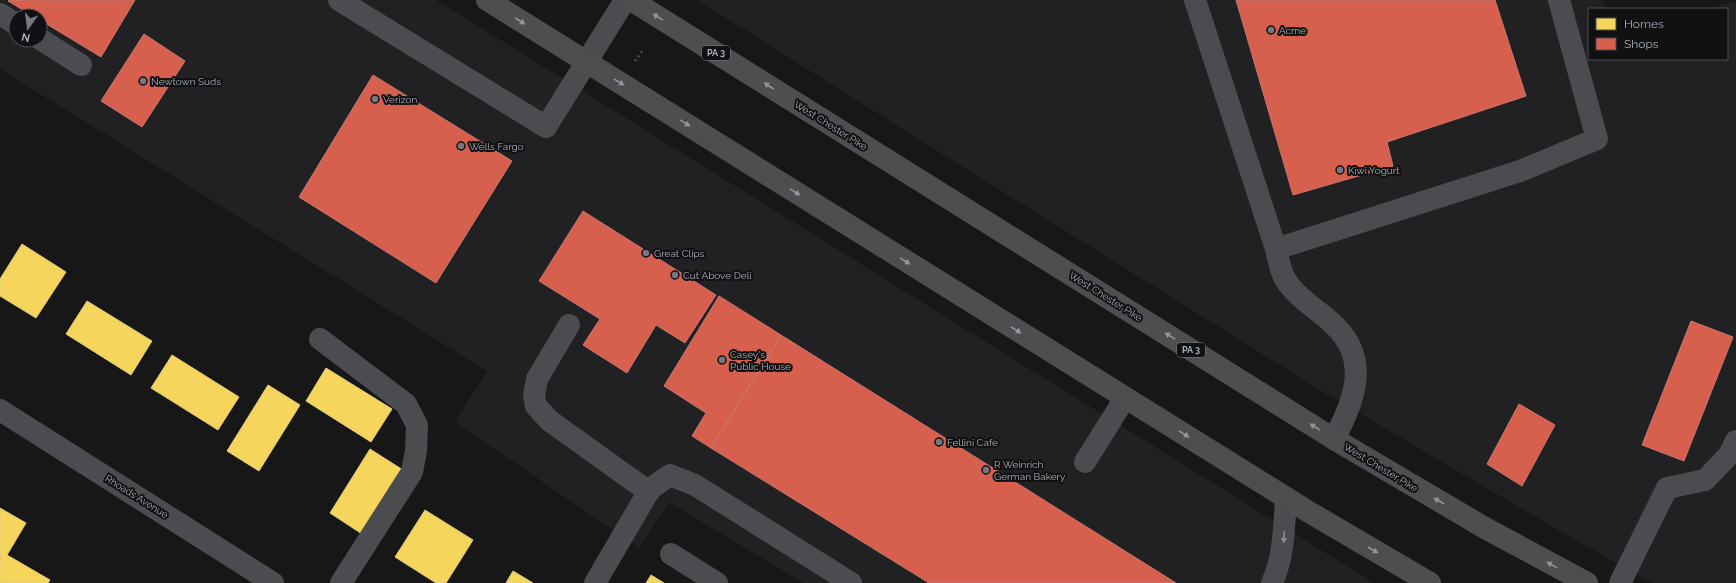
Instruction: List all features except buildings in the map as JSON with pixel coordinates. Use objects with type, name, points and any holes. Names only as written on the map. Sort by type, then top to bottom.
[{"type":"highway","points":[[487,0],[1286,498],[1430,583]]},
{"type":"highway","name":"West Chester Pike","points":[[631,0],[1334,439],[1472,520],[1587,583]]},
{"type":"street","points":[[339,0],[546,127],[625,0]]},
{"type":"street","points":[[1195,0],[1276,250],[1282,274],[1290,286],[1336,326],[1347,341],[1354,358],[1356,378],[1353,397],[1348,414],[1334,439]]},
{"type":"street","points":[[1276,250],[1520,171],[1597,138],[1559,0]]},
{"type":"street","points":[[48,44],[81,65]]},
{"type":"street","points":[[569,325],[537,379],[534,395],[536,406],[550,421],[649,492]]},
{"type":"street","points":[[320,339],[406,404],[417,426],[416,451],[412,472],[341,583]]},
{"type":"street","points":[[1085,462],[1125,398]]},
{"type":"street","name":"Rhoads Avenue","points":[[0,410],[274,583]]},
{"type":"street","points":[[1620,583],[1668,488],[1705,480],[1729,455],[1736,441]]},
{"type":"street","points":[[595,583],[650,489],[670,475],[695,485],[851,583]]},
{"type":"street","points":[[1272,583],[1279,568],[1283,543],[1286,498]]},
{"type":"street","points":[[670,554],[717,583]]},
{"type":"path","points":[[635,60],[644,49]]},
{"type":"shaded area","points":[[0,0],[436,0],[1374,583],[803,583],[669,502],[639,548],[455,422],[487,371],[0,69]]},
{"type":"shaded area","points":[[697,0],[1603,0],[1606,8],[1588,8],[1588,60],[1728,60],[1728,8],[1712,8],[1736,1],[1736,583],[1653,583],[1648,581],[1551,526],[1313,386]]},
{"type":"place","name":"Acme","points":[[1271,30]]},
{"type":"place","name":"Newtown Suds","points":[[143,81]]},
{"type":"place","name":"Verizon","points":[[375,99]]},
{"type":"place","name":"Wells Fargo","points":[[461,146]]},
{"type":"place","name":"Kiwi Yogurt","points":[[1340,170]]},
{"type":"place","name":"Great Clips","points":[[646,253]]},
{"type":"place","name":"Cut Above Deli","points":[[675,275]]},
{"type":"place","name":"Casey's Public House","points":[[722,360]]},
{"type":"place","name":"Fellini Cafe","points":[[939,442]]},
{"type":"place","name":"R Weinrich German Bakery","points":[[986,470]]}]
